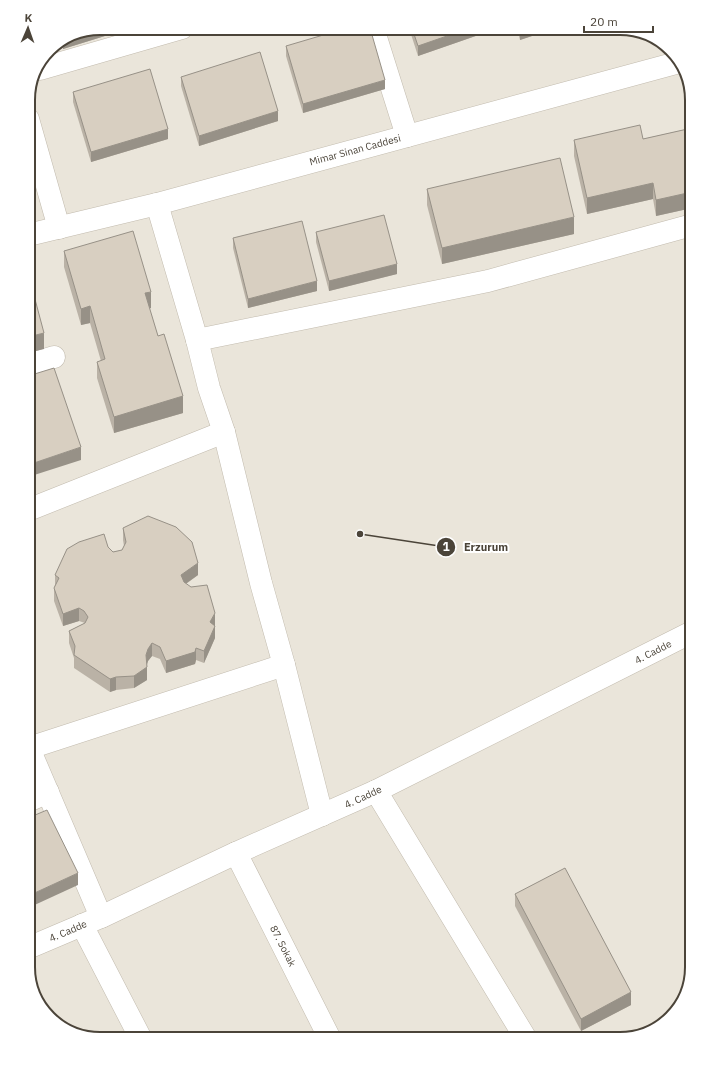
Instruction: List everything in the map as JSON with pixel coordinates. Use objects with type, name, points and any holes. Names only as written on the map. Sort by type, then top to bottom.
[{"type":"street","points":[[43,69],[145,35]]},
{"type":"street","points":[[375,35],[407,136]]},
{"type":"street","name":"Mimar Sinan Caddesi","points":[[35,233],[157,204],[673,64]]},
{"type":"street","points":[[35,143],[60,228]]},
{"type":"street","points":[[157,204],[197,340],[209,388],[224,432],[322,815]]},
{"type":"street","points":[[197,340],[488,282],[685,227]]},
{"type":"street","points":[[35,363],[54,357]]},
{"type":"street","points":[[35,507],[224,432]]},
{"type":"street","name":"4. Cadde","points":[[35,945],[376,791],[685,636]]},
{"type":"street","points":[[35,745],[284,665]]},
{"type":"street","points":[[35,763],[48,792],[91,921],[137,1032]]},
{"type":"street","points":[[376,791],[522,1032]]},
{"type":"street","points":[[35,798],[48,792]]},
{"type":"street","name":"87. Sokak","points":[[236,853],[326,1032]]},
{"type":"shaded area","points":[[624,35],[641,38],[656,46],[669,57],[676,68],[683,83],[685,100],[685,967],[683,984],[680,992],[672,1007],[660,1019],[637,1030],[620,1032],[96,1032],[79,1029],[64,1021],[51,1010],[44,1000],[37,984],[35,967],[35,96],[37,83],[48,60],[67,44],[79,38],[92,36]]},
{"type":"building","points":[[323,35],[372,35],[385,80],[303,104],[286,46]]},
{"type":"building","points":[[414,35],[450,35],[418,46]]},
{"type":"building","points":[[260,52],[278,111],[199,136],[181,77]]},
{"type":"building","points":[[150,69],[168,129],[91,152],[73,92]]},
{"type":"building","points":[[640,125],[643,139],[685,130],[685,194],[656,200],[653,183],[587,198],[574,140]]},
{"type":"building","points":[[560,158],[574,217],[442,248],[427,189]]},
{"type":"building","points":[[384,215],[397,264],[329,281],[316,232]]},
{"type":"building","points":[[302,221],[317,281],[248,299],[233,238]]},
{"type":"building","points":[[133,231],[151,292],[145,293],[158,336],[164,334],[183,396],[114,417],[97,362],[105,359],[90,306],[81,309],[64,251]]},
{"type":"building","points":[[35,299],[44,333],[35,335]]},
{"type":"building","points":[[54,368],[81,447],[35,463],[35,374]]},
{"type":"building","points":[[148,516],[176,527],[192,542],[198,563],[181,575],[184,582],[191,587],[207,585],[215,613],[210,622],[215,626],[204,651],[196,648],[195,652],[166,661],[160,647],[152,643],[146,655],[147,667],[134,676],[116,677],[110,679],[74,655],[75,646],[69,631],[85,623],[88,617],[84,611],[79,608],[63,614],[54,588],[59,578],[55,575],[67,549],[79,542],[104,534],[108,547],[113,552],[122,550],[126,542],[123,528]]},
{"type":"building","points":[[47,810],[78,873],[35,893],[35,815]]},
{"type":"building","points":[[565,868],[631,992],[581,1019],[515,894]]},
{"type":"place","name":"Erzurum","points":[[360,534]]}]
